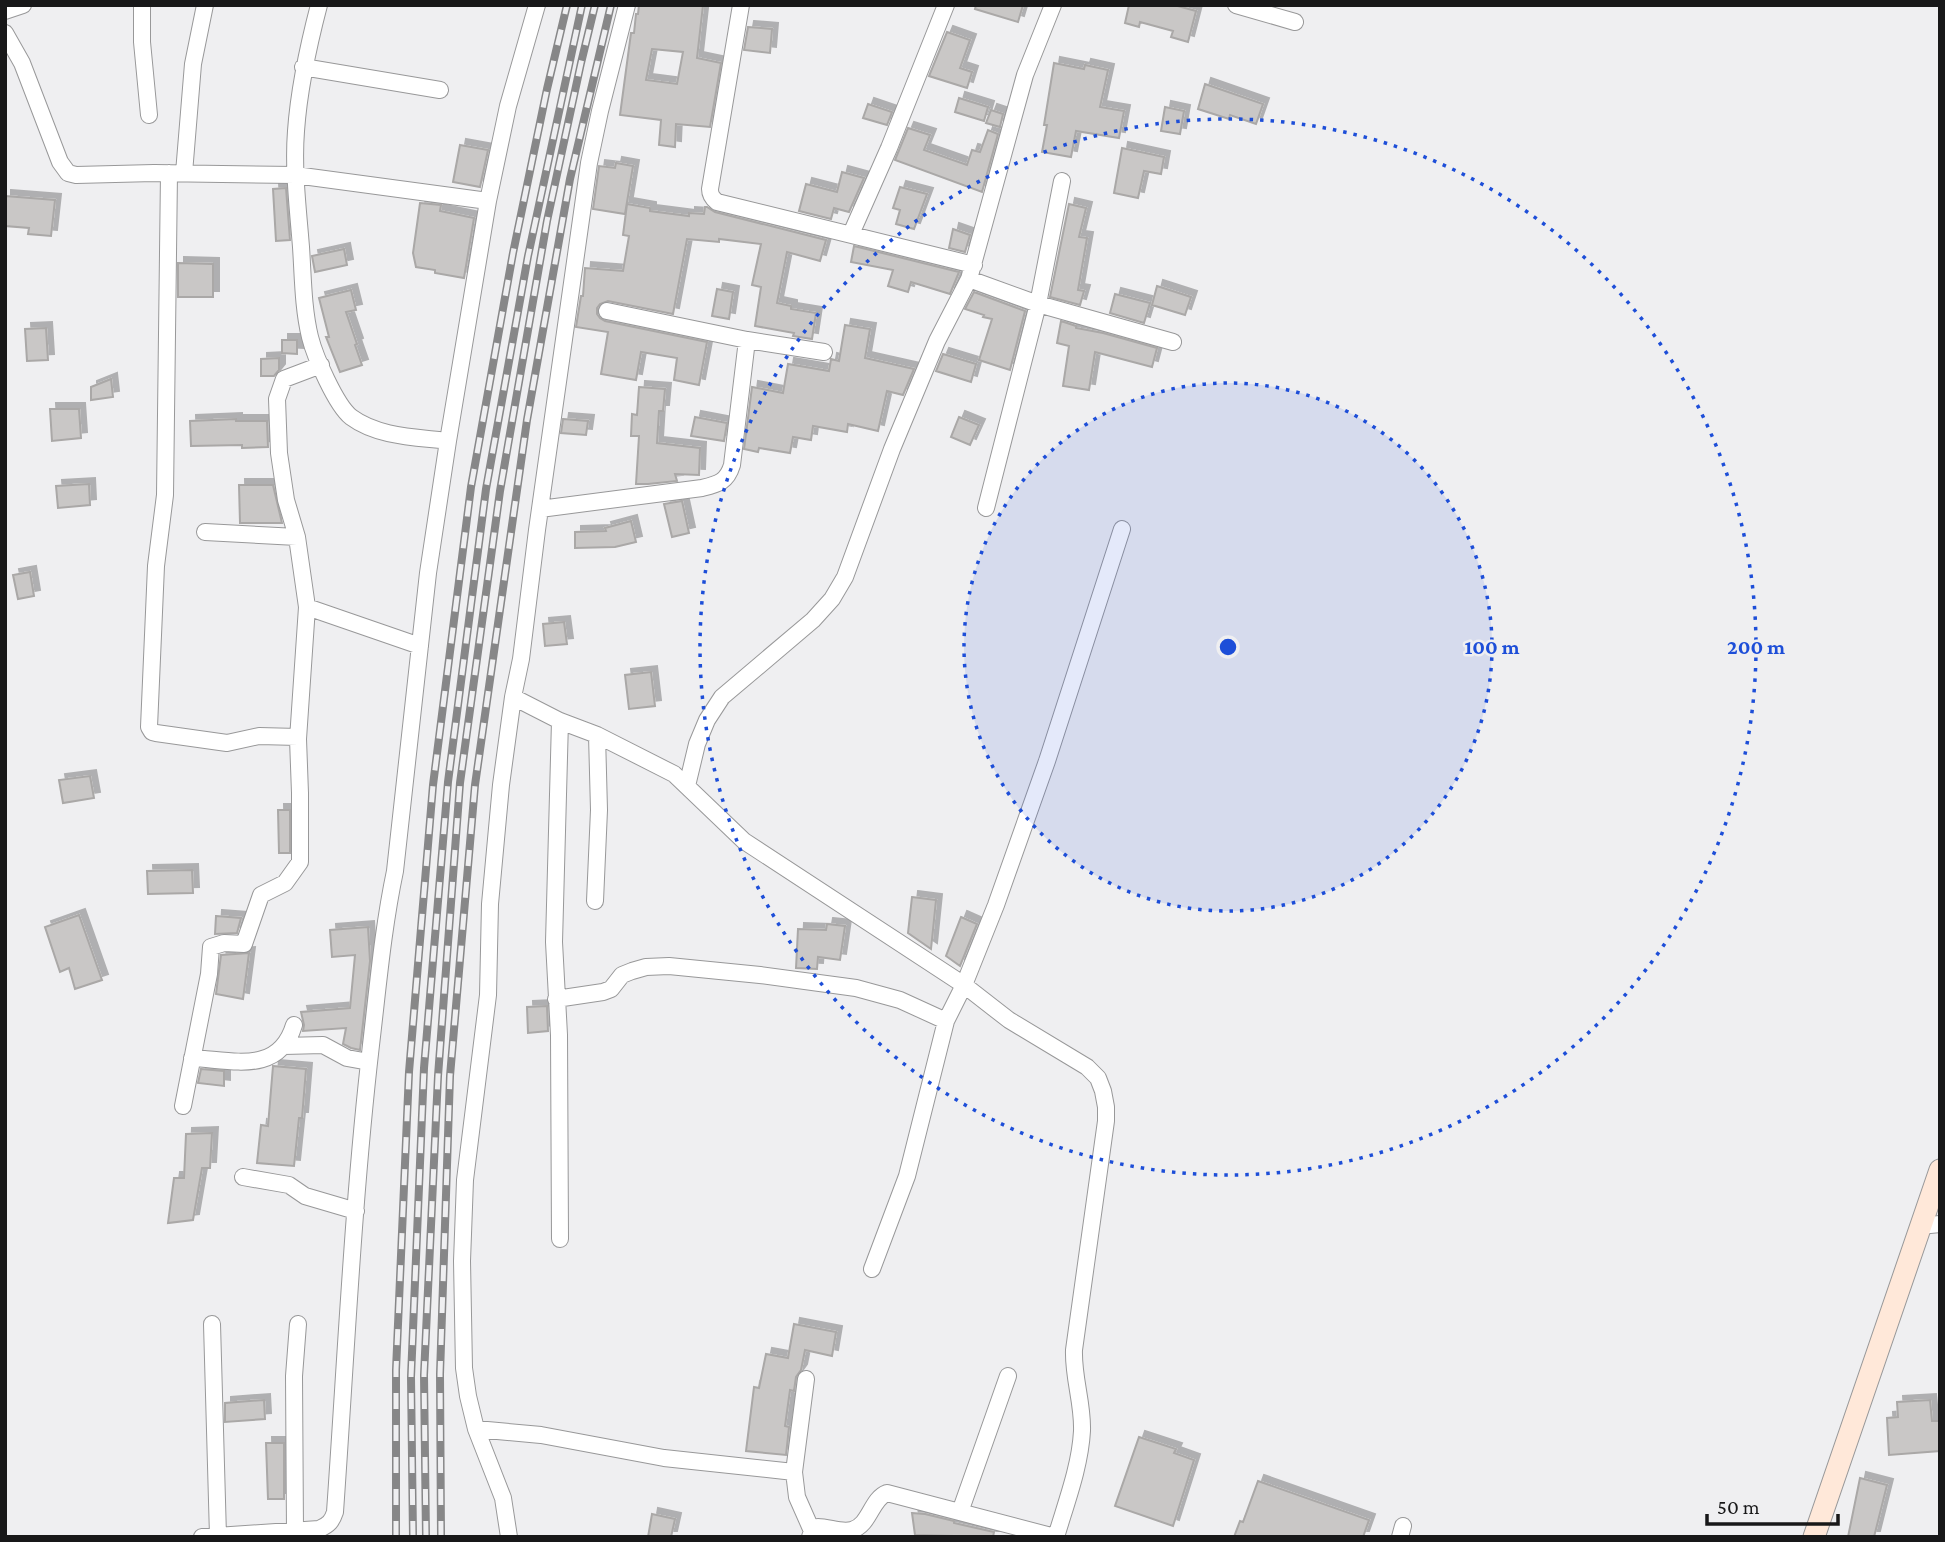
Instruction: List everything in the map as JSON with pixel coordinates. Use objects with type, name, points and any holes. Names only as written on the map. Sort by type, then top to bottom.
[{"type":"street","points":[[5,11],[23,5]]},
{"type":"street","points":[[142,5],[142,42],[149,115]]},
{"type":"street","points":[[205,5],[176,173],[165,495],[156,566],[149,727],[156,733],[227,743],[259,736],[298,737]]},
{"type":"street","points":[[318,5],[303,67],[295,132],[295,175],[306,316],[311,340],[338,401],[349,415],[365,425],[387,433],[448,441]]},
{"type":"street","points":[[212,1324],[210,1536],[319,1529],[327,1526],[332,1529],[369,1062],[387,908],[395,870],[428,573],[488,201],[508,106],[537,5]]},
{"type":"street","points":[[509,1537],[503,1498],[477,1429],[468,1396],[463,1347],[465,1181],[486,1017],[490,904],[501,785],[513,697],[521,659],[589,163],[627,5]]},
{"type":"street","points":[[741,5],[710,194],[717,202],[850,234],[971,272],[1038,304],[1173,342]]},
{"type":"street","points":[[850,234],[889,148],[946,5]]},
{"type":"street","points":[[687,786],[697,744],[707,720],[722,697],[813,620],[832,599],[845,577],[892,449],[937,341],[971,272],[1025,75],[1053,5]]},
{"type":"street","points":[[1236,5],[1295,22]]},
{"type":"street","points":[[5,33],[13,63],[60,162],[68,173],[295,175],[488,201]]},
{"type":"street","points":[[303,67],[440,90]]},
{"type":"street","points":[[986,508],[1038,304],[1062,181]]},
{"type":"street","points":[[607,311],[747,340],[824,352]]},
{"type":"street","points":[[540,509],[702,488],[722,482],[733,465],[747,340]]},
{"type":"street","points":[[183,1106],[209,974],[211,947],[224,943],[244,944],[261,895],[285,883],[300,862],[298,737],[307,607],[297,537],[286,500],[279,453],[277,399],[284,379],[321,365]]},
{"type":"street","points":[[872,1269],[910,1164],[946,1021],[964,985],[996,905],[1047,761],[1122,529]]},
{"type":"street","points":[[205,531],[297,537]]},
{"type":"street","points":[[307,607],[420,646]]},
{"type":"street","points":[[513,697],[674,774],[744,841],[964,985],[1009,1020],[1087,1067],[1098,1078],[1106,1107],[1074,1350],[1075,1377],[1082,1411],[1082,1433],[1078,1458],[1056,1537],[885,1493],[879,1497],[862,1525],[857,1528],[844,1531],[818,1527],[811,1534],[797,1497],[794,1472],[806,1379]]},
{"type":"street","points":[[560,721],[554,942],[559,1035],[560,1239]]},
{"type":"street","points":[[595,901],[599,810],[597,735]]},
{"type":"street","points":[[556,999],[603,992],[611,989],[622,975],[632,971],[669,966],[856,988],[900,1000],[946,1021]]},
{"type":"street","points":[[192,1058],[260,1061],[284,1046],[294,1025]]},
{"type":"street","points":[[284,1046],[323,1045],[347,1058],[369,1062]]},
{"type":"street","points":[[1814,1537],[1930,1225],[1940,1170]]},
{"type":"street","points":[[243,1177],[289,1185],[305,1196],[356,1211]]},
{"type":"street","points":[[295,1531],[294,1376],[298,1324]]},
{"type":"street","points":[[960,1511],[1008,1376]]},
{"type":"street","points":[[477,1429],[541,1435],[664,1458],[794,1472]]},
{"type":"building","points":[[639,5],[703,5],[697,58],[721,63],[710,127],[676,124],[675,147],[659,145],[661,120],[620,115],[631,33],[634,33]],"holes":[[[652,49],[683,52],[677,84],[646,80]]]},
{"type":"building","points":[[976,5],[1023,5],[1018,22],[975,9]]},
{"type":"building","points":[[1129,5],[1174,5],[1196,11],[1188,42],[1171,37],[1173,31],[1140,22],[1139,27],[1125,23]]},
{"type":"building","points":[[748,27],[772,29],[770,53],[744,50]]},
{"type":"building","points":[[947,32],[970,40],[960,68],[972,72],[967,88],[929,76]]},
{"type":"building","points":[[1054,63],[1108,70],[1100,107],[1124,111],[1119,138],[1076,131],[1071,157],[1042,152]]},
{"type":"building","points":[[1205,84],[1263,104],[1256,124],[1230,115],[1229,119],[1198,109]]},
{"type":"building","points":[[959,98],[988,107],[984,121],[955,112]]},
{"type":"building","points":[[868,104],[892,112],[887,125],[863,118]]},
{"type":"building","points":[[1165,107],[1184,111],[1180,134],[1161,131]]},
{"type":"building","points":[[991,110],[1003,114],[1000,127],[986,123]]},
{"type":"building","points":[[908,128],[930,135],[924,150],[967,165],[972,150],[980,152],[988,130],[998,134],[982,192],[895,160]]},
{"type":"building","points":[[460,145],[488,150],[480,187],[453,182]]},
{"type":"building","points":[[1122,148],[1164,157],[1161,174],[1144,171],[1138,198],[1114,193]]},
{"type":"building","points":[[616,163],[633,166],[625,214],[593,209],[599,166],[615,168]]},
{"type":"building","points":[[842,172],[864,178],[849,212],[834,208],[831,219],[799,211],[806,184],[837,192]]},
{"type":"building","points":[[900,187],[927,194],[914,229],[896,224],[900,210],[893,208]]},
{"type":"building","points":[[286,188],[290,240],[276,241],[273,189]]},
{"type":"building","points":[[5,196],[55,200],[51,236],[28,234],[29,228],[5,226]]},
{"type":"building","points":[[420,203],[441,205],[440,211],[474,218],[464,278],[416,267],[413,253]]},
{"type":"building","points":[[627,204],[650,208],[650,211],[689,216],[689,213],[704,214],[707,207],[715,212],[826,240],[820,261],[787,252],[777,303],[791,306],[791,309],[816,313],[812,339],[755,326],[761,287],[752,285],[761,244],[719,239],[719,242],[687,239],[673,314],[608,301],[600,304],[597,314],[605,321],[707,342],[699,385],[674,380],[677,358],[641,352],[636,380],[601,374],[608,332],[576,327],[583,296],[585,268],[623,271],[629,236],[623,235]]},
{"type":"building","points":[[1069,204],[1086,208],[1079,237],[1087,238],[1078,290],[1084,291],[1080,305],[1050,297]]},
{"type":"building","points":[[953,229],[970,235],[965,252],[949,248]]},
{"type":"building","points":[[854,246],[959,272],[950,294],[911,282],[908,292],[888,286],[893,270],[851,262]]},
{"type":"building","points":[[344,249],[347,265],[315,272],[312,256]]},
{"type":"building","points":[[178,263],[213,264],[213,297],[178,297]]},
{"type":"building","points":[[1157,286],[1191,297],[1185,315],[1152,305]]},
{"type":"building","points":[[717,289],[733,292],[729,319],[712,316]]},
{"type":"building","points":[[351,290],[356,310],[346,312],[362,365],[340,372],[326,337],[329,337],[319,298]]},
{"type":"building","points":[[974,292],[1025,311],[1010,370],[979,360],[992,319],[965,309]]},
{"type":"building","points":[[1115,294],[1150,303],[1144,323],[1110,313]]},
{"type":"building","points":[[1061,321],[1076,328],[1157,348],[1152,367],[1095,352],[1089,390],[1063,386],[1069,346],[1057,343]]},
{"type":"building","points":[[845,325],[870,329],[865,358],[914,369],[903,395],[887,391],[878,431],[848,424],[847,432],[813,426],[811,440],[793,437],[790,453],[759,448],[758,452],[744,449],[752,387],[783,393],[788,364],[829,371],[831,359],[839,361]]},
{"type":"building","points":[[46,328],[48,360],[27,361],[25,329]]},
{"type":"building","points":[[282,340],[297,340],[297,354],[282,353]]},
{"type":"building","points":[[943,354],[976,364],[971,382],[936,371]]},
{"type":"building","points":[[279,358],[279,370],[274,376],[261,376],[261,359]]},
{"type":"building","points":[[111,379],[113,397],[91,400],[91,387]]},
{"type":"building","points":[[639,387],[665,389],[663,411],[659,411],[657,443],[700,448],[699,475],[675,474],[677,481],[636,484],[639,436],[631,436],[632,414],[637,415]]},
{"type":"building","points":[[50,409],[79,409],[81,438],[52,441]]},
{"type":"building","points":[[695,417],[727,423],[724,441],[691,436]]},
{"type":"building","points":[[959,417],[979,425],[970,445],[951,437]]},
{"type":"building","points":[[563,419],[588,421],[586,435],[561,433]]},
{"type":"building","points":[[190,421],[267,421],[268,447],[191,446]]},
{"type":"building","points":[[89,484],[90,505],[58,508],[56,486]]},
{"type":"building","points":[[239,485],[273,485],[282,523],[240,523]]},
{"type":"building","points":[[682,501],[689,533],[672,537],[664,504]]},
{"type":"building","points":[[631,521],[636,542],[615,547],[575,548],[575,532],[606,531],[605,528]]},
{"type":"building","points":[[30,572],[34,596],[18,599],[13,575]]},
{"type":"building","points":[[564,622],[567,644],[545,646],[543,624]]},
{"type":"building","points":[[651,672],[655,706],[629,709],[625,675]]},
{"type":"building","points":[[90,776],[94,798],[63,803],[59,780]]},
{"type":"building","points":[[278,810],[290,810],[290,853],[279,853]]},
{"type":"building","points":[[192,870],[193,893],[148,894],[147,871]]},
{"type":"building","points":[[912,897],[936,900],[931,949],[908,933]]},
{"type":"building","points":[[79,915],[102,980],[75,989],[69,968],[60,972],[45,927]]},
{"type":"building","points":[[216,916],[241,918],[237,933],[215,934]]},
{"type":"building","points":[[961,917],[977,924],[960,966],[946,956]]},
{"type":"building","points":[[827,924],[845,926],[840,960],[818,957],[817,969],[796,968],[798,929],[826,930]]},
{"type":"building","points":[[368,927],[370,961],[360,1050],[343,1044],[346,1028],[303,1031],[301,1012],[350,1008],[355,955],[332,957],[330,930]]},
{"type":"building","points":[[249,953],[243,999],[216,994],[221,955]]},
{"type":"building","points":[[547,1006],[548,1031],[528,1033],[527,1007]]},
{"type":"building","points":[[273,1066],[306,1069],[294,1166],[257,1163],[261,1125],[268,1126]]},
{"type":"building","points":[[201,1069],[224,1071],[224,1086],[198,1083]]},
{"type":"building","points":[[212,1133],[210,1168],[202,1168],[193,1220],[168,1223],[174,1178],[184,1178],[186,1134]]},
{"type":"building","points":[[794,1324],[836,1332],[832,1356],[805,1350],[794,1391],[790,1390],[785,1426],[789,1427],[786,1455],[746,1451],[754,1387],[759,1388],[766,1354],[788,1358]]},
{"type":"building","points":[[264,1400],[265,1419],[225,1422],[225,1403]]},
{"type":"building","points":[[1930,1400],[1932,1421],[1940,1421],[1940,1451],[1889,1455],[1887,1418],[1898,1417],[1897,1402]]},
{"type":"building","points":[[1139,1437],[1176,1449],[1174,1453],[1194,1460],[1173,1526],[1115,1506]]},
{"type":"building","points":[[266,1443],[284,1443],[284,1499],[268,1499]]},
{"type":"building","points":[[1860,1478],[1887,1485],[1874,1537],[1848,1537]]},
{"type":"building","points":[[1258,1481],[1369,1520],[1363,1537],[1234,1537],[1240,1521],[1243,1522]]},
{"type":"building","points":[[912,1513],[994,1532],[993,1537],[915,1535]]},
{"type":"building","points":[[652,1514],[675,1519],[671,1537],[648,1537]]},
{"type":"railway","points":[[396,1537],[396,1370],[409,1072],[433,785],[471,487],[513,253],[567,5]]},
{"type":"railway","points":[[413,1537],[411,1377],[424,1068],[448,782],[486,489],[528,256],[582,5]]},
{"type":"railway","points":[[426,1537],[424,1375],[438,1076],[460,783],[500,491],[547,221],[595,5]]},
{"type":"railway","points":[[441,1537],[440,1374],[450,1076],[475,785],[527,420],[570,179],[611,5]]}]
